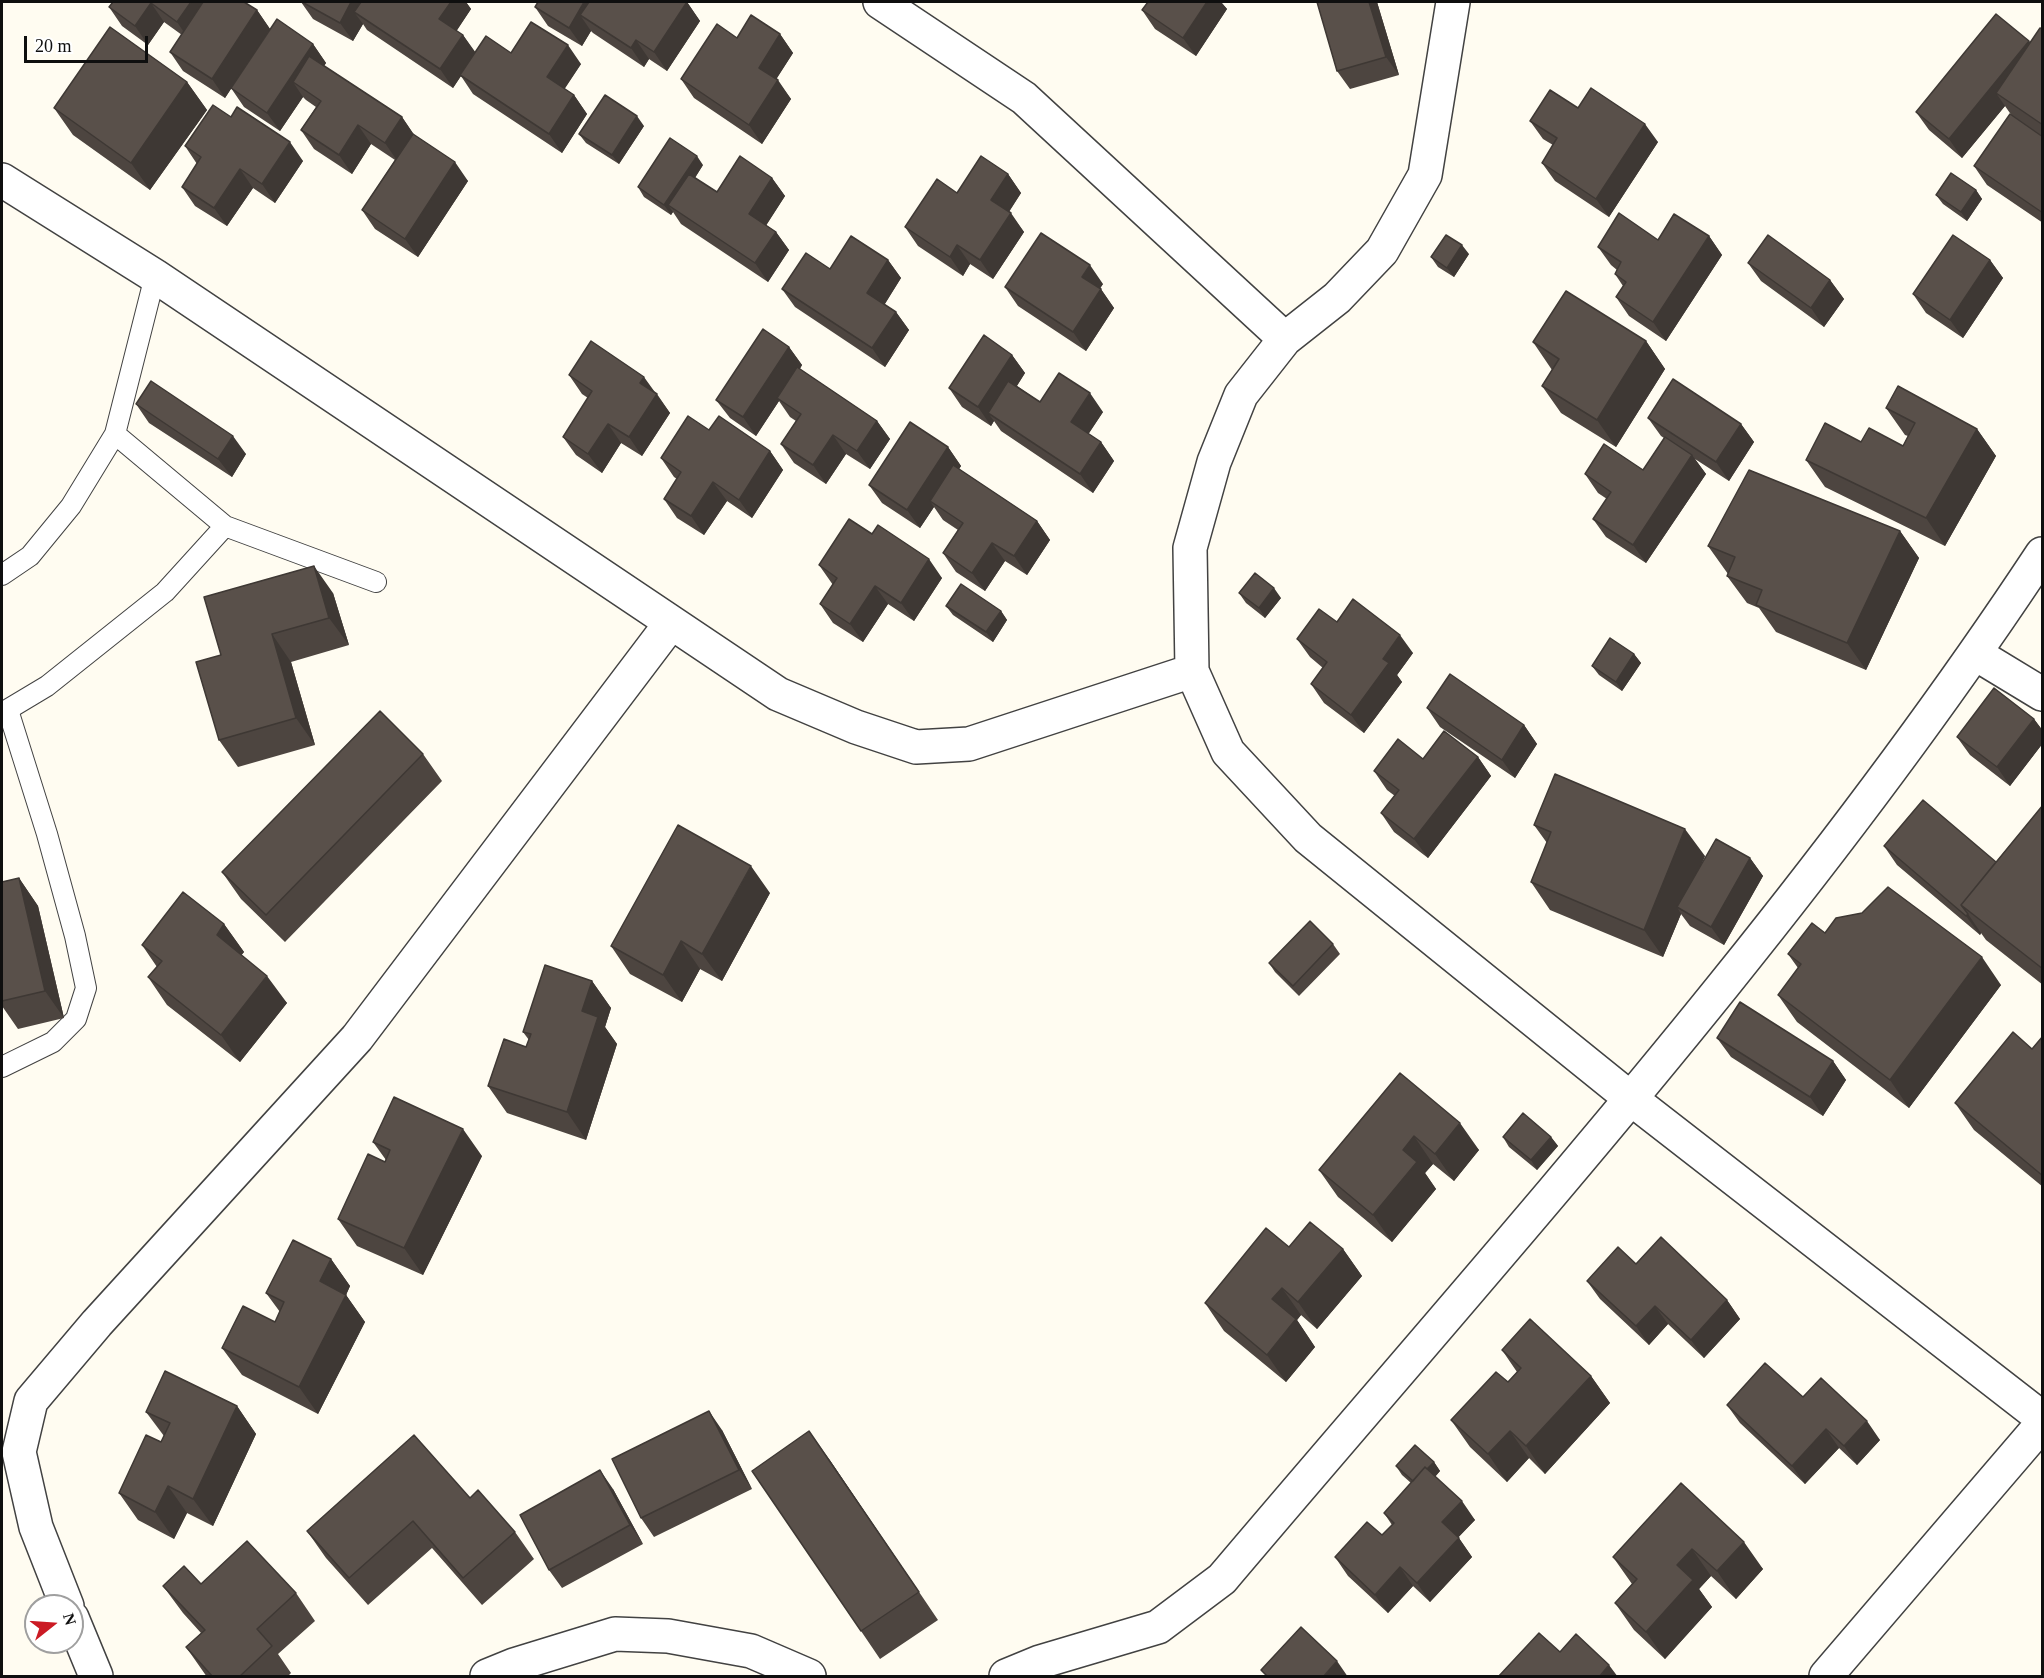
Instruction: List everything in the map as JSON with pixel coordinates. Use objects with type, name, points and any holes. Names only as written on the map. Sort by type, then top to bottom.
[{"type":"street","points":[[880,2],[1024,98],[1285,339]]},
{"type":"street","points":[[1453,2],[1425,175],[1382,251],[1337,298],[1285,339],[1241,395],[1214,462],[1190,548],[1192,671],[1228,752],[1308,838],[1630,1098],[2043,1418]]},
{"type":"street","points":[[2,180],[155,276],[778,694],[856,727],[916,747],[969,744],[1192,671]]},
{"type":"street","points":[[1006,1677],[1040,1662],[1158,1627],[1222,1579],[1630,1098],[1787,906],[1976,654],[2043,554]]},
{"type":"street","points":[[62,1594],[36,1527],[19,1452],[31,1401],[98,1323],[357,1038],[671,623]]},
{"type":"street","points":[[1976,654],[2043,694]]},
{"type":"street","points":[[1826,1677],[2043,1424]]},
{"type":"street","points":[[487,1677],[514,1665],[615,1634],[668,1636],[751,1651],[809,1677]]},
{"type":"street","points":[[84,1648],[96,1677]]},
{"type":"lane","points":[[2,575],[30,556],[57,523],[115,434],[155,276]]},
{"type":"lane","points":[[115,434],[225,526],[376,582]]},
{"type":"lane","points":[[2,1066],[53,1042],[76,1019],[86,988],[75,936],[47,834],[5,712],[46,686],[165,592],[225,526]]},
{"type":"building","points":[[113,2],[191,2],[177,22],[151,3],[135,26],[109,7]]},
{"type":"building","points":[[203,2],[244,2],[257,10],[212,79],[170,52]]},
{"type":"building","points":[[302,2],[351,2],[340,23]]},
{"type":"building","points":[[361,2],[451,2],[439,19],[463,35],[440,69],[354,12]]},
{"type":"building","points":[[538,2],[584,2],[569,28],[535,7]]},
{"type":"building","points":[[589,2],[687,2],[654,52],[636,40],[631,48],[580,15]]},
{"type":"building","points":[[1148,2],[1207,2],[1183,38],[1142,10]]},
{"type":"building","points":[[1317,2],[1369,2],[1386,57],[1337,71]]},
{"type":"building","points":[[1996,14],[2029,41],[1949,139],[1916,112]]},
{"type":"building","points":[[751,15],[780,34],[759,68],[778,80],[749,125],[681,79],[717,24],[737,38]]},
{"type":"building","points":[[277,19],[313,44],[267,113],[231,88]]},
{"type":"building","points":[[531,22],[568,45],[547,77],[574,95],[549,134],[460,75],[486,36],[511,53]]},
{"type":"building","points":[[110,27],[187,82],[131,163],[54,108]]},
{"type":"building","points":[[2040,28],[2043,29],[2043,125],[1996,93]]},
{"type":"building","points":[[309,56],[402,117],[385,143],[358,125],[339,155],[301,130],[321,101],[293,82]]},
{"type":"building","points":[[1591,88],[1645,124],[1596,199],[1542,163],[1557,138],[1530,121],[1550,90],[1578,108]]},
{"type":"building","points":[[605,95],[637,116],[612,155],[579,134]]},
{"type":"building","points":[[213,105],[231,117],[237,107],[290,142],[262,184],[240,169],[214,208],[182,187],[201,157],[185,146]]},
{"type":"building","points":[[2010,114],[2043,137],[2043,213],[1974,166]]},
{"type":"building","points":[[413,134],[455,162],[405,239],[362,210]]},
{"type":"building","points":[[670,138],[697,156],[664,205],[638,187]]},
{"type":"building","points":[[740,156],[772,178],[749,214],[776,232],[755,263],[668,205],[689,174],[717,192]]},
{"type":"building","points":[[981,156],[1008,174],[991,200],[1011,213],[980,260],[957,245],[950,257],[905,227],[937,179],[957,193]]},
{"type":"building","points":[[1951,173],[1976,190],[1961,212],[1936,195]]},
{"type":"building","points":[[1619,213],[1658,240],[1674,214],[1709,236],[1653,322],[1616,297],[1626,282],[1615,274],[1621,262],[1598,247]]},
{"type":"building","points":[[1041,233],[1090,265],[1082,277],[1101,289],[1073,332],[1005,287]]},
{"type":"building","points":[[1446,235],[1462,245],[1447,268],[1431,257]]},
{"type":"building","points":[[1768,235],[1830,280],[1811,308],[1748,263]]},
{"type":"building","points":[[1953,235],[1990,260],[1950,320],[1913,294]]},
{"type":"building","points":[[851,236],[888,260],[867,293],[896,312],[872,348],[782,289],[806,253],[830,269]]},
{"type":"building","points":[[1566,291],[1646,341],[1597,420],[1542,386],[1559,359],[1533,342]]},
{"type":"building","points":[[763,329],[789,347],[743,417],[716,400]]},
{"type":"building","points":[[984,335],[1012,355],[978,407],[949,388]]},
{"type":"building","points":[[591,341],[644,377],[640,383],[657,394],[629,437],[608,424],[588,454],[563,437],[592,391],[569,375]]},
{"type":"building","points":[[797,367],[877,421],[857,451],[833,435],[813,465],[781,444],[801,414],[777,398]]},
{"type":"building","points":[[1059,373],[1090,393],[1071,422],[1101,442],[1080,474],[988,413],[1008,381],[1040,402]]},
{"type":"building","points":[[1673,379],[1741,424],[1716,462],[1648,418]]},
{"type":"building","points":[[151,381],[233,436],[218,459],[136,404]]},
{"type":"building","points":[[1898,386],[1977,429],[1926,518],[1806,460],[1825,423],[1861,442],[1869,428],[1903,446],[1915,423],[1886,408]]},
{"type":"building","points":[[688,416],[709,430],[719,416],[770,451],[739,500],[713,482],[691,516],[664,499],[681,472],[661,458]]},
{"type":"building","points":[[910,422],[948,447],[907,510],[869,485]]},
{"type":"building","points":[[1665,437],[1692,455],[1633,545],[1593,519],[1611,492],[1585,474],[1604,444],[1643,470]]},
{"type":"building","points":[[953,465],[1037,521],[1014,556],[992,543],[972,573],[943,553],[963,523],[930,501]]},
{"type":"building","points":[[1749,470],[1900,531],[1847,643],[1756,605],[1762,590],[1727,576],[1735,557],[1708,546]]},
{"type":"building","points":[[849,519],[872,534],[878,525],[929,559],[901,603],[875,586],[850,624],[820,604],[837,578],[819,565]]},
{"type":"building","points":[[314,566],[329,618],[272,634],[296,718],[219,740],[196,662],[221,655],[204,597]]},
{"type":"building","points":[[1255,573],[1274,588],[1259,608],[1239,593]]},
{"type":"building","points":[[961,584],[1001,611],[986,632],[946,606]]},
{"type":"building","points":[[1353,599],[1400,635],[1383,659],[1389,663],[1351,715],[1311,684],[1327,662],[1297,639],[1319,609],[1337,622]]},
{"type":"building","points":[[1610,638],[1634,654],[1616,682],[1592,666]]},
{"type":"building","points":[[1450,674],[1524,725],[1502,760],[1427,708]]},
{"type":"building","points":[[1994,688],[2034,719],[1997,767],[1957,737]]},
{"type":"building","points":[[380,711],[423,754],[266,915],[222,872]]},
{"type":"building","points":[[1444,731],[1478,757],[1414,839],[1381,813],[1399,790],[1374,771],[1398,739],[1423,759]]},
{"type":"building","points":[[1555,774],[1685,829],[1644,930],[1531,882],[1551,832],[1534,825]]},
{"type":"building","points":[[1923,800],[1996,862],[1961,905],[1968,914],[1966,916],[1884,846]]},
{"type":"building","points":[[2043,805],[2043,969],[1961,905]]},
{"type":"building","points":[[678,825],[751,866],[702,954],[681,941],[663,975],[611,946]]},
{"type":"building","points":[[1716,839],[1750,858],[1711,927],[1677,907]]},
{"type":"building","points":[[19,878],[45,991],[2,1001],[2,882]]},
{"type":"building","points":[[1888,887],[1982,957],[1890,1080],[1778,995],[1801,964],[1788,954],[1812,923],[1825,933],[1836,918],[1862,913]]},
{"type":"building","points":[[183,892],[224,924],[217,935],[267,976],[221,1035],[148,977],[162,961],[142,945]]},
{"type":"building","points":[[1310,921],[1333,944],[1293,986],[1269,963]]},
{"type":"building","points":[[545,965],[592,981],[582,1011],[598,1017],[567,1112],[488,1086],[504,1039],[526,1047],[531,1034],[523,1032]]},
{"type":"building","points":[[1740,1002],[1833,1061],[1810,1097],[1717,1038]]},
{"type":"building","points":[[2013,1032],[2032,1049],[2043,1036],[2043,1176],[1955,1103]]},
{"type":"building","points":[[1400,1073],[1460,1123],[1435,1154],[1414,1136],[1403,1150],[1417,1162],[1373,1215],[1319,1170]]},
{"type":"building","points":[[394,1097],[463,1129],[404,1248],[338,1219],[368,1154],[385,1162],[390,1150],[373,1142]]},
{"type":"building","points":[[1523,1113],[1551,1137],[1531,1160],[1503,1137]]},
{"type":"building","points":[[1310,1222],[1343,1249],[1298,1302],[1282,1288],[1272,1299],[1296,1319],[1267,1355],[1205,1303],[1266,1228],[1289,1247]]},
{"type":"building","points":[[1661,1237],[1727,1300],[1691,1340],[1655,1306],[1636,1326],[1587,1281],[1618,1247],[1636,1264]]},
{"type":"building","points":[[293,1240],[331,1259],[320,1281],[346,1295],[299,1387],[222,1348],[243,1306],[275,1322],[284,1302],[266,1293]]},
{"type":"building","points":[[1530,1319],[1591,1376],[1526,1446],[1510,1431],[1488,1454],[1451,1420],[1496,1372],[1508,1382],[1521,1368],[1502,1350]]},
{"type":"building","points":[[1765,1363],[1803,1397],[1821,1378],[1867,1421],[1844,1446],[1826,1429],[1792,1466],[1727,1405]]},
{"type":"building","points":[[165,1371],[237,1406],[193,1499],[168,1486],[155,1512],[119,1493],[146,1435],[161,1442],[170,1423],[146,1412]]},
{"type":"building","points":[[709,1411],[739,1470],[641,1518],[612,1459]]},
{"type":"building","points":[[809,1431],[919,1592],[861,1631],[752,1471]]},
{"type":"building","points":[[414,1435],[470,1498],[478,1490],[515,1532],[463,1578],[413,1521],[349,1578],[307,1531]]},
{"type":"building","points":[[1415,1445],[1434,1462],[1427,1469],[1425,1467],[1413,1481],[1396,1466]]},
{"type":"building","points":[[1425,1467],[1462,1501],[1442,1522],[1459,1538],[1417,1583],[1400,1567],[1375,1595],[1335,1557],[1367,1522],[1382,1535],[1394,1523],[1384,1513]]},
{"type":"building","points":[[600,1470],[630,1525],[549,1570],[520,1515]]},
{"type":"building","points":[[1681,1483],[1744,1542],[1717,1571],[1692,1549],[1677,1565],[1693,1580],[1646,1632],[1615,1603],[1637,1579],[1613,1557]]},
{"type":"building","points":[[247,1541],[296,1593],[257,1629],[272,1646],[239,1677],[213,1677],[186,1647],[205,1630],[163,1586],[184,1566],[201,1584]]},
{"type":"building","points":[[1301,1627],[1337,1661],[1323,1677],[1268,1677],[1261,1670]]},
{"type":"building","points":[[1539,1633],[1560,1652],[1576,1634],[1609,1665],[1599,1677],[1498,1677]]}]
